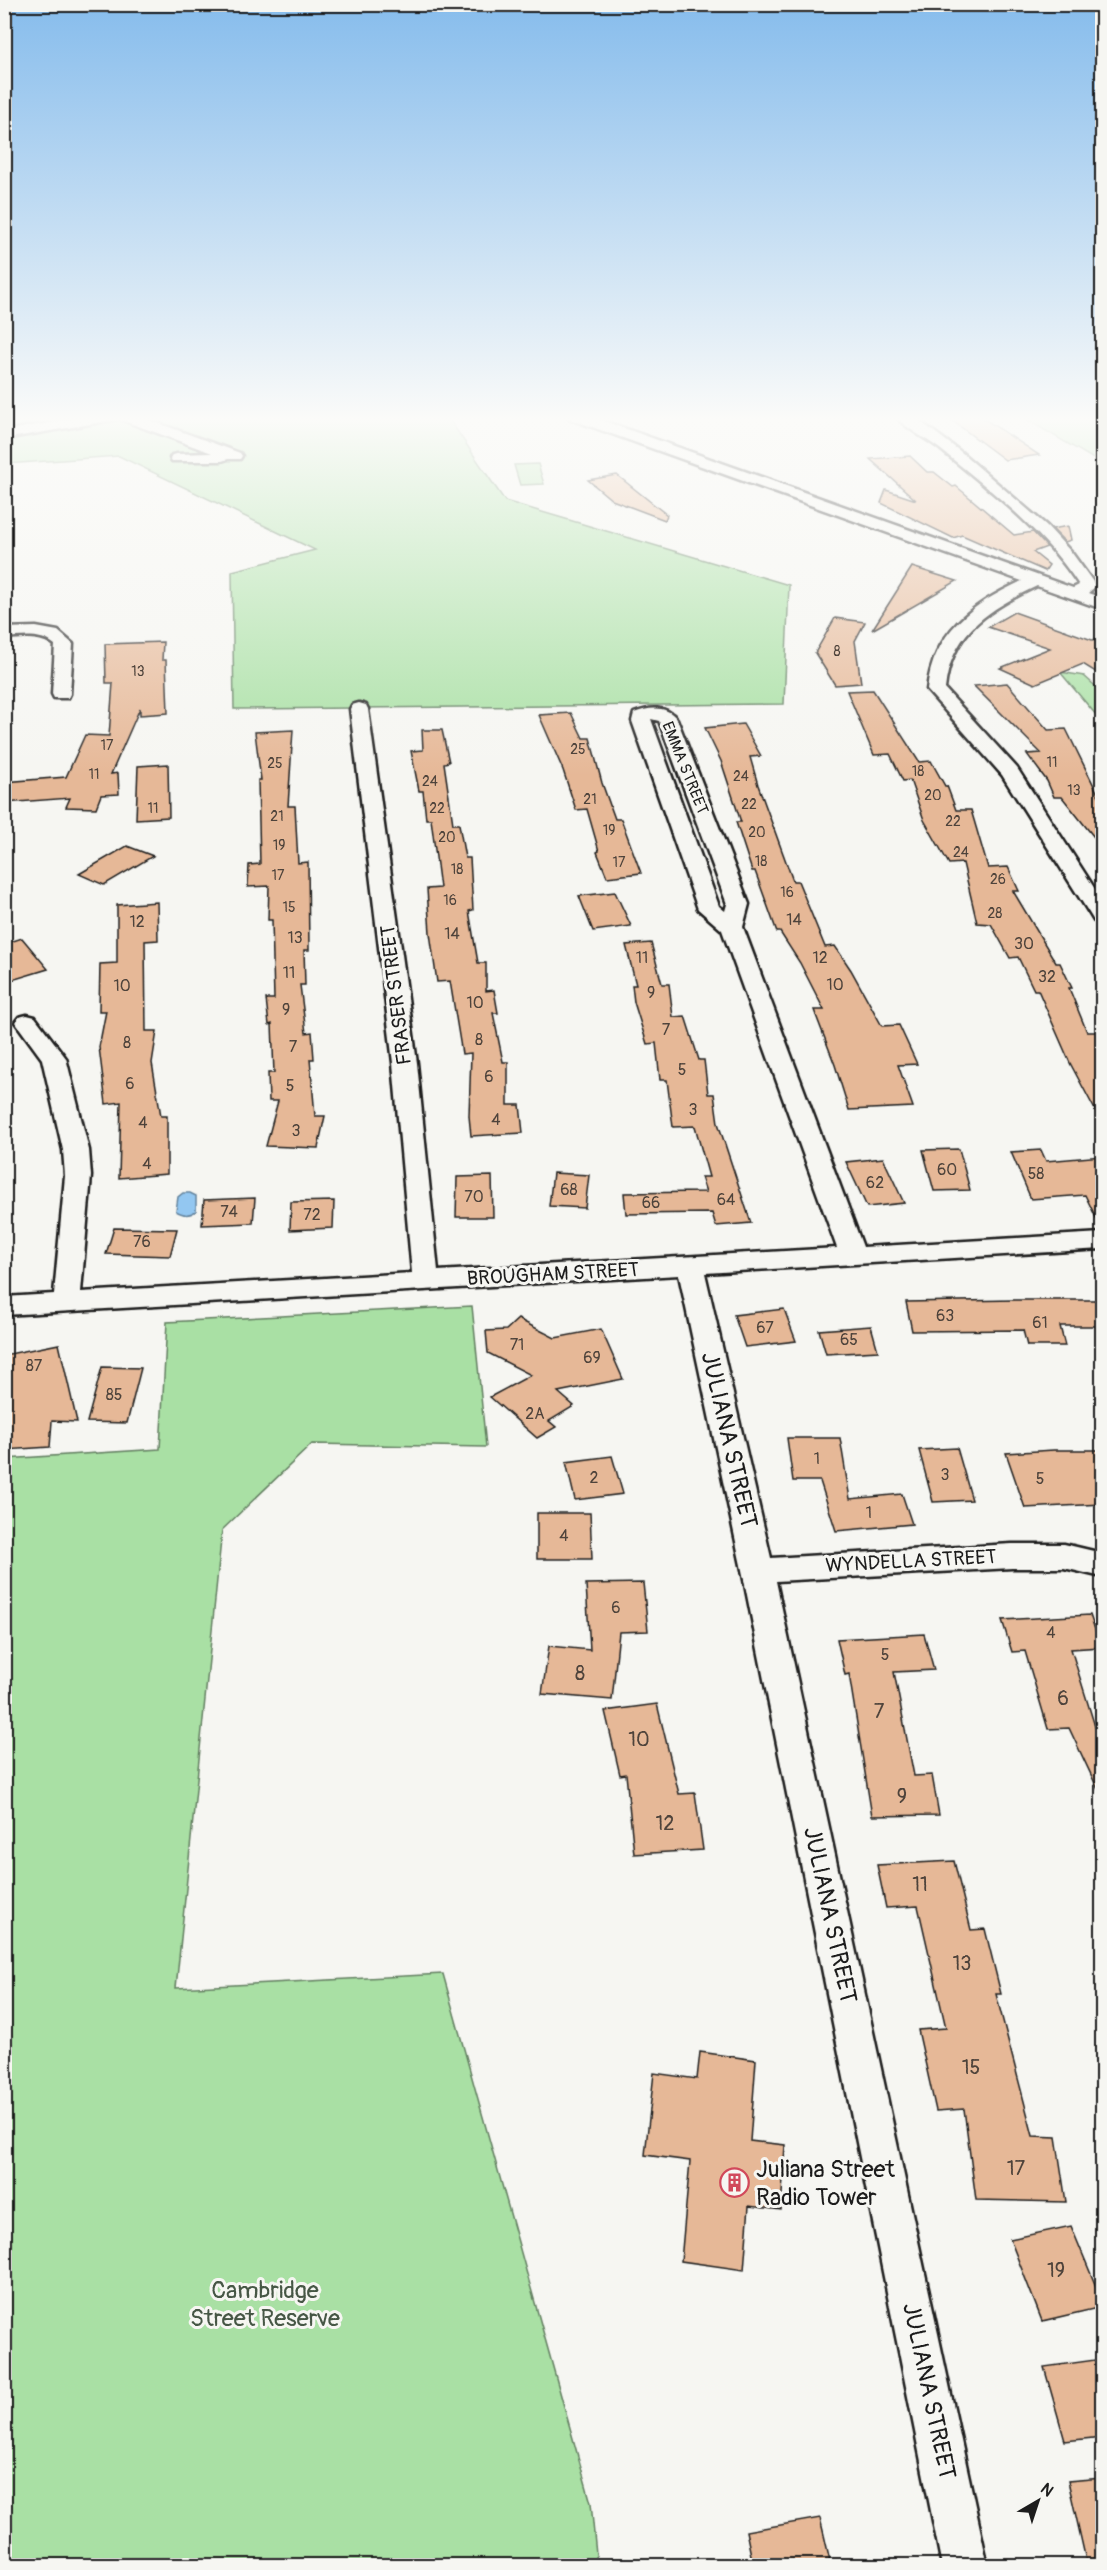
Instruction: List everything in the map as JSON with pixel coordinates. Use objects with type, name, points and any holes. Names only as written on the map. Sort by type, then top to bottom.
[{"type":"street","points":[[909,536],[1102,604]]},
{"type":"street","points":[[1049,536],[1073,561],[1088,586],[1075,594]]},
{"type":"street","points":[[1035,581],[991,602],[947,643],[936,681],[936,690],[1010,771],[1102,916]]},
{"type":"street","points":[[4,633],[42,633],[60,639],[64,644],[61,694]]},
{"type":"street","name":"FRASER STREET","points":[[359,709],[403,1051],[426,1281]]},
{"type":"street","name":"EMMA STREET","points":[[732,927],[738,904],[668,719],[658,714],[645,714],[640,717],[641,721],[709,909],[732,927],[854,1257]]},
{"type":"street","points":[[27,1022],[54,1058],[76,1150],[78,1176],[67,1303]]},
{"type":"street","name":"BROUGHAM STREET","points":[[4,1306],[1102,1242]]},
{"type":"street","name":"JULIANA STREET","points":[[690,1266],[758,1570],[965,2565]]},
{"type":"street","name":"WYNDELLA STREET","points":[[1064,1556],[1102,1545]]},
{"type":"street","name":"WYNDELLA STREET","points":[[758,1570],[988,1557],[1064,1556],[1102,1565]]},
{"type":"green space","points":[[286,536],[623,536],[789,585],[784,704],[234,709],[232,571],[315,550]]},
{"type":"green space","points":[[1060,672],[1084,676],[1102,692],[1102,722]]},
{"type":"green space","name":"Cambridge Street Reserve","points":[[472,1306],[486,1447],[312,1444],[222,1530],[176,1988],[443,1974],[591,2503],[597,2565],[5,2565],[5,1459],[160,1449],[167,1322]]},
{"type":"water","points":[[183,1193],[196,1196],[196,1211],[191,1214],[176,1211],[178,1197]]},
{"type":"building","points":[[964,536],[1037,536],[1047,547],[1033,552],[1049,565],[1045,571]]},
{"type":"building","points":[[1059,536],[1070,536],[1071,540],[1065,542]]},
{"type":"building","points":[[912,567],[957,581],[872,630]]},
{"type":"building","points":[[1014,612],[1092,640],[1102,638],[1102,676],[1083,664],[1035,684],[1000,668],[1050,648],[988,627]]},
{"type":"building","points":[[835,618],[865,622],[855,641],[861,683],[835,685],[815,653]]},
{"type":"building","points":[[163,642],[162,660],[166,660],[168,713],[140,715],[140,708],[111,774],[118,773],[119,794],[101,795],[96,808],[66,807],[70,798],[4,803],[4,782],[66,777],[85,735],[109,736],[113,683],[106,683],[105,644]]},
{"type":"building","points":[[1007,683],[1048,730],[1066,729],[1102,802],[1102,847],[1062,797],[1054,797],[1047,781],[1027,754],[1041,753],[974,686]]},
{"type":"building","points":[[873,690],[919,762],[931,761],[947,786],[956,810],[971,810],[988,868],[1008,867],[1019,891],[1013,891],[1056,963],[1060,963],[1072,988],[1069,988],[1087,1032],[1098,1032],[1102,1041],[1102,1123],[1070,1063],[1038,990],[1034,990],[1018,957],[1010,958],[991,924],[977,923],[963,863],[949,864],[924,820],[910,780],[903,781],[890,754],[874,755],[847,691]]},
{"type":"building","points":[[571,713],[583,738],[590,738],[602,783],[615,819],[621,819],[641,873],[607,877],[597,852],[599,851],[587,809],[576,810],[563,770],[539,715]]},
{"type":"building","points":[[743,724],[761,756],[750,757],[793,881],[798,881],[825,947],[835,946],[882,1026],[899,1025],[917,1064],[898,1065],[913,1107],[849,1110],[814,1010],[824,1010],[800,963],[780,932],[777,932],[755,871],[752,871],[736,822],[741,822],[721,761],[705,728]]},
{"type":"building","points":[[293,730],[288,806],[295,806],[298,863],[308,862],[309,950],[304,950],[305,985],[300,985],[306,1033],[312,1032],[314,1059],[310,1059],[315,1116],[325,1116],[318,1148],[266,1146],[278,1101],[269,1101],[268,1073],[274,1073],[272,1024],[269,1025],[266,999],[274,999],[272,920],[268,920],[269,886],[248,887],[249,865],[260,864],[258,780],[261,780],[255,732]]},
{"type":"building","points":[[422,730],[442,730],[449,762],[444,763],[453,824],[459,824],[465,858],[470,858],[473,910],[469,911],[478,963],[486,963],[486,991],[494,990],[498,1013],[493,1013],[503,1062],[508,1062],[508,1105],[520,1105],[523,1133],[471,1136],[469,1116],[471,1053],[462,1054],[450,981],[437,982],[430,933],[427,889],[440,888],[431,819],[426,819],[423,791],[419,791],[411,751],[423,750]]},
{"type":"building","points":[[168,764],[169,817],[136,819],[138,766]]},
{"type":"building","points":[[127,846],[153,856],[104,885],[79,874]]},
{"type":"building","points":[[615,892],[631,926],[593,931],[579,896]]},
{"type":"building","points":[[157,902],[158,940],[145,941],[146,1031],[157,1031],[152,1063],[161,1116],[167,1116],[167,1174],[119,1178],[121,1102],[106,1104],[99,1047],[106,1011],[99,1011],[100,964],[117,963],[117,905]]},
{"type":"building","points":[[22,938],[48,969],[12,980],[4,971],[4,944]]},
{"type":"building","points":[[651,943],[662,984],[669,984],[673,1017],[685,1016],[699,1060],[704,1060],[708,1094],[714,1094],[718,1123],[751,1223],[716,1226],[712,1213],[626,1214],[624,1193],[706,1192],[701,1177],[709,1177],[695,1126],[673,1127],[667,1080],[660,1080],[656,1043],[647,1044],[634,1002],[632,985],[636,985],[626,945]]},
{"type":"building","points":[[959,1149],[970,1190],[934,1191],[923,1150]]},
{"type":"building","points":[[1041,1150],[1046,1161],[1102,1156],[1102,1230],[1085,1195],[1031,1199],[1011,1152]]},
{"type":"building","points":[[883,1158],[904,1203],[867,1207],[846,1162]]},
{"type":"building","points":[[553,1173],[589,1175],[585,1208],[549,1206]]},
{"type":"building","points":[[492,1176],[493,1217],[456,1217],[457,1177]]},
{"type":"building","points":[[255,1198],[253,1223],[202,1225],[204,1200]]},
{"type":"building","points":[[334,1201],[333,1228],[290,1230],[291,1202]]},
{"type":"building","points":[[114,1228],[177,1229],[170,1256],[106,1254]]},
{"type":"building","points":[[1102,1300],[1102,1326],[1060,1326],[1065,1346],[1027,1346],[1023,1330],[912,1331],[906,1302]]},
{"type":"building","points":[[784,1309],[796,1341],[745,1347],[734,1315]]},
{"type":"building","points":[[518,1319],[555,1338],[601,1329],[623,1379],[558,1392],[574,1406],[549,1421],[556,1427],[537,1438],[490,1397],[531,1375],[488,1353],[486,1331],[506,1330]]},
{"type":"building","points":[[871,1326],[878,1351],[826,1354],[819,1330]]},
{"type":"building","points":[[59,1344],[77,1422],[52,1421],[50,1447],[4,1450],[4,1355]]},
{"type":"building","points":[[102,1367],[141,1368],[127,1423],[87,1422]]},
{"type":"building","points":[[787,1438],[840,1438],[850,1499],[902,1494],[912,1524],[836,1531],[820,1481],[793,1481]]},
{"type":"building","points":[[957,1448],[972,1500],[933,1502],[919,1450]]},
{"type":"building","points":[[1102,1450],[1102,1504],[1025,1508],[1006,1453]]},
{"type":"building","points":[[612,1456],[623,1494],[575,1500],[566,1462]]},
{"type":"building","points":[[537,1513],[590,1513],[592,1559],[537,1559]]},
{"type":"building","points":[[643,1583],[648,1631],[619,1632],[612,1700],[542,1694],[549,1646],[590,1650],[586,1584]]},
{"type":"building","points":[[1090,1615],[1101,1647],[1071,1649],[1102,1749],[1102,1798],[1069,1728],[1048,1729],[1025,1651],[1012,1652],[1002,1620]]},
{"type":"building","points":[[924,1634],[934,1670],[894,1672],[914,1776],[932,1775],[939,1815],[872,1816],[849,1674],[845,1675],[837,1639]]},
{"type":"building","points":[[657,1704],[679,1794],[695,1793],[703,1850],[634,1854],[626,1774],[620,1775],[605,1711]]},
{"type":"building","points":[[954,1861],[971,1930],[985,1929],[1001,1994],[996,1994],[1033,2136],[1056,2137],[1066,2202],[976,2200],[964,2109],[936,2111],[918,2030],[946,2028],[918,1906],[886,1908],[877,1865]]},
{"type":"building","name":"Juliana Street Radio Tower","points":[[700,2052],[756,2060],[750,2141],[785,2145],[781,2210],[749,2206],[744,2270],[681,2261],[690,2161],[645,2155],[654,2073],[697,2079]]},
{"type":"building","points":[[1071,2226],[1102,2301],[1102,2307],[1042,2321],[1010,2239]]},
{"type":"building","points":[[1102,2359],[1102,2437],[1065,2441],[1044,2367]]},
{"type":"building","points":[[1102,2478],[1102,2565],[1087,2565],[1068,2481]]},
{"type":"building","points":[[820,2518],[831,2565],[753,2565],[746,2531]]},
{"type":"place","name":"Juliana Street Radio Tower","points":[[735,2183]]}]
